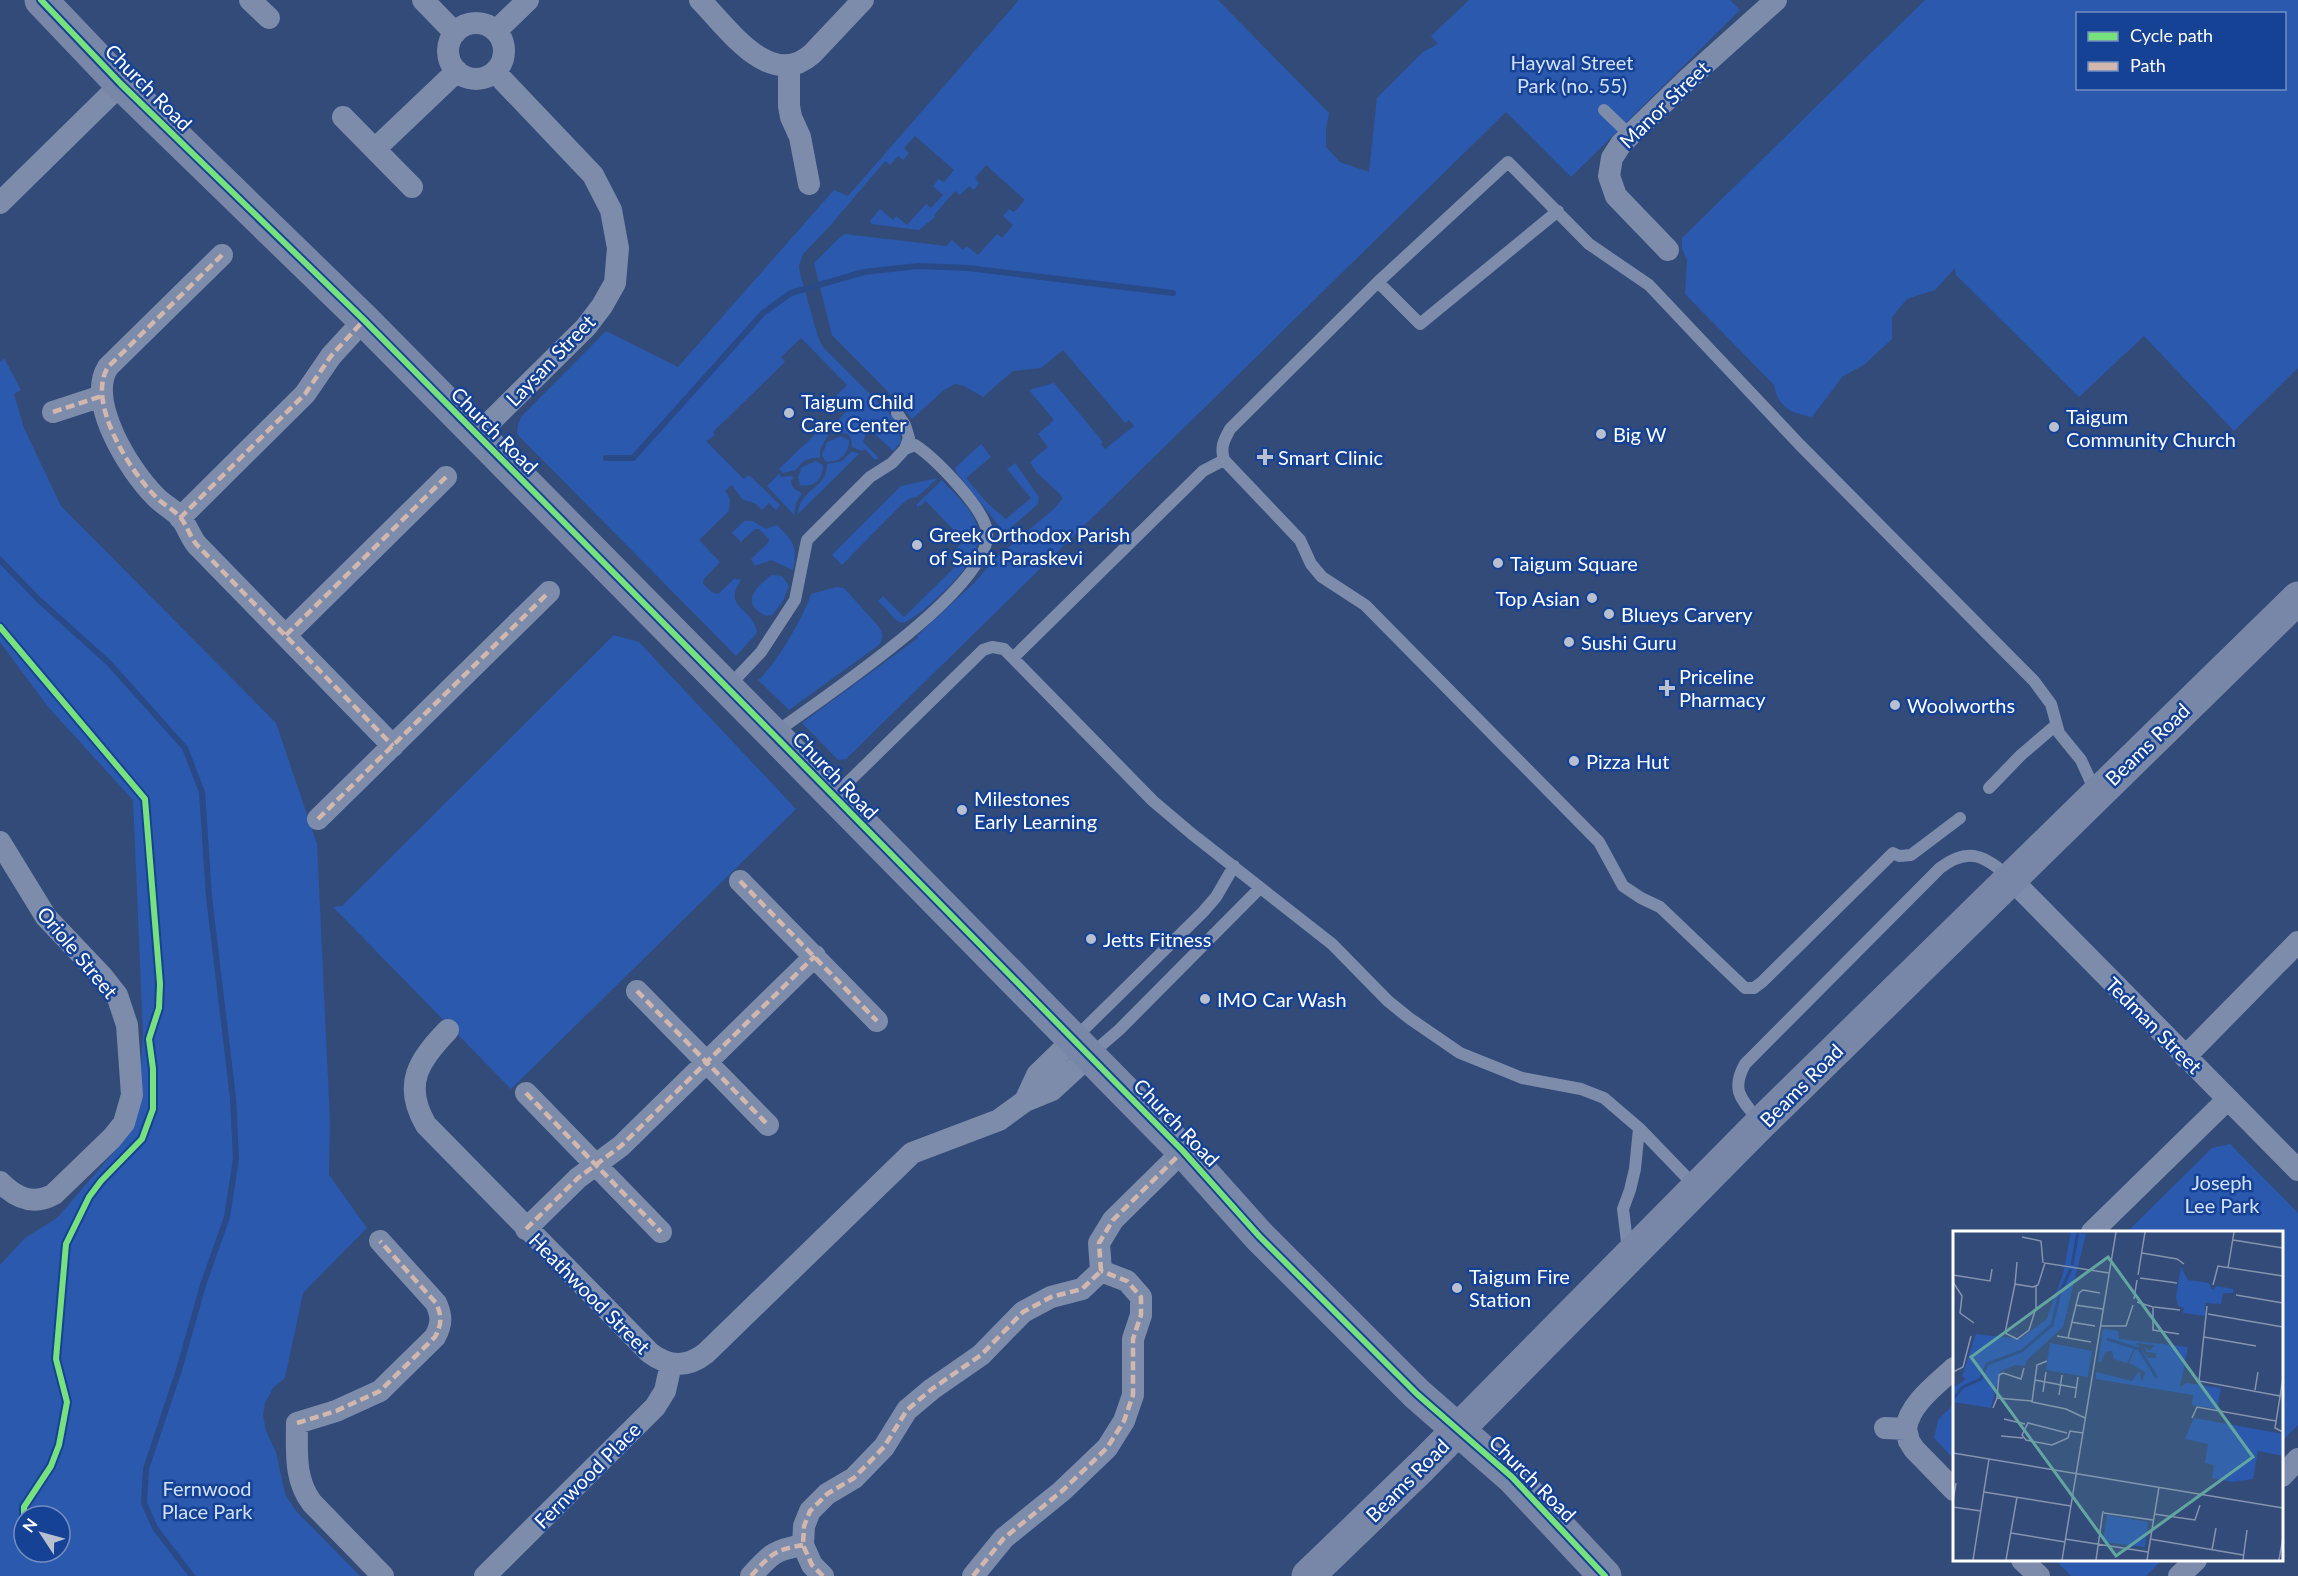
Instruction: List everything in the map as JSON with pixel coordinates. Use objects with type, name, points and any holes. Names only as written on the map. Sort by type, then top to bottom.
[{"type":"street","name":"Church Road","points":[[41,0],[121,84],[364,320],[1183,1150],[1259,1236],[1418,1394],[1512,1477],[1605,1576]]},
{"type":"street","points":[[250,0],[269,18]]},
{"type":"street","points":[[423,0],[455,33]]},
{"type":"street","points":[[496,31],[528,0]]},
{"type":"street","points":[[700,0],[755,56],[770,64],[789,66],[804,61],[812,54],[863,0]]},
{"type":"street","name":"Manor Street","points":[[1668,250],[1621,203],[1612,189],[1609,176],[1612,158],[1630,135],[1687,80],[1776,0]]},
{"type":"street","points":[[471,23],[489,26],[496,31],[502,39],[504,57],[495,72],[488,77],[471,79],[457,71],[449,57],[448,48],[455,33],[471,23]]},
{"type":"street","points":[[789,66],[789,106],[804,150],[809,184]]},
{"type":"street","points":[[375,149],[457,71]]},
{"type":"street","name":"Laysan Street","points":[[477,435],[586,327],[602,306],[615,283],[618,248],[611,210],[593,176],[495,72]]},
{"type":"street","points":[[0,203],[121,84]]},
{"type":"street","points":[[343,117],[412,187]]},
{"type":"street","points":[[222,255],[108,367],[102,380],[102,396],[108,418],[127,462],[154,496],[180,518],[197,545],[393,746]]},
{"type":"street","points":[[180,518],[305,394],[331,356],[364,320]]},
{"type":"street","points":[[53,412],[102,396]]},
{"type":"street","points":[[286,635],[446,477]]},
{"type":"street","points":[[318,819],[549,592]]},
{"type":"street","name":"Beams Road","points":[[1308,1576],[1459,1430],[1761,1123],[2298,598]]},
{"type":"street","name":"Oriole Street","points":[[0,842],[46,917],[117,994],[127,1025],[132,1095],[129,1113],[119,1131],[54,1194],[41,1200],[26,1200],[12,1193],[0,1182]]},
{"type":"street","name":"Tedman Street","points":[[2011,879],[2298,1170]]},
{"type":"street","points":[[740,881],[877,1021]]},
{"type":"street","points":[[2185,1057],[2298,942]]},
{"type":"street","points":[[526,1229],[578,1178],[621,1146],[815,956]]},
{"type":"street","points":[[637,991],[768,1125]]},
{"type":"street","name":"Heathwood Street","points":[[448,1030],[419,1066],[414,1087],[420,1115],[438,1138],[650,1353],[671,1364],[692,1362],[706,1353],[912,1153],[999,1120],[1024,1101],[1037,1075],[1081,1048]]},
{"type":"street","points":[[525,1093],[661,1232]]},
{"type":"street","points":[[2094,1231],[2228,1099]]},
{"type":"street","points":[[1101,1271],[1099,1243],[1113,1220],[1183,1150]]},
{"type":"street","points":[[380,1241],[436,1303],[441,1313],[439,1329],[435,1337],[380,1391],[336,1411],[297,1423],[297,1467],[305,1493],[383,1576]]},
{"type":"street","points":[[823,1576],[812,1565],[803,1545],[804,1526],[810,1511],[827,1494],[854,1478],[884,1447],[907,1410],[932,1389],[981,1355],[1023,1312],[1051,1297],[1082,1289],[1101,1271]]},
{"type":"street","points":[[974,1576],[1004,1538],[1062,1491],[1107,1448],[1124,1422],[1132,1395],[1132,1339],[1141,1315],[1141,1297],[1127,1281],[1101,1271]]},
{"type":"street","name":"Fernwood Place","points":[[485,1576],[655,1407],[665,1391],[671,1364]]},
{"type":"street","points":[[1953,1369],[1914,1408],[1909,1417],[1895,1428],[1953,1489]]},
{"type":"street","points":[[2283,1475],[2298,1459]]},
{"type":"street","points":[[751,1576],[769,1556],[780,1549],[803,1545]]},
{"type":"street","points":[[2023,1561],[2038,1576]]},
{"type":"street","points":[[2179,1576],[2195,1561]]},
{"type":"lane","points":[[1604,110],[1630,135]]},
{"type":"lane","points":[[1960,818],[1911,855],[1899,856],[1893,853],[1768,976],[1754,988],[1745,988],[1660,907],[1623,886],[1599,842],[1365,605],[1322,577],[1311,564],[1300,540],[1224,460],[1223,442],[1230,429],[1378,282],[1508,162],[1589,244],[1649,285],[1800,445],[2012,658],[2047,696],[2056,725],[2064,741],[2083,763],[2096,794]]},
{"type":"lane","points":[[1378,282],[1420,324],[1558,211]]},
{"type":"lane","points":[[727,688],[761,652],[795,600],[807,540],[870,477],[892,463],[905,449],[909,438],[905,425],[897,412]]},
{"type":"lane","points":[[773,734],[902,638],[939,606],[962,584],[986,548],[987,532],[981,516],[955,483],[930,455],[915,445],[905,449]]},
{"type":"lane","points":[[1014,657],[1193,480],[1206,468],[1224,460]]},
{"type":"lane","points":[[834,796],[982,650],[998,647],[1004,649],[1153,801],[1332,944],[1388,1001],[1460,1053],[1522,1078],[1592,1092],[1615,1106],[1697,1188]]},
{"type":"lane","points":[[1989,788],[2021,755],[2056,725]]},
{"type":"lane","points":[[1761,1123],[1739,1095],[1738,1082],[1745,1064],[1940,868],[1949,861],[1964,855],[1973,855],[1993,864],[2011,879]]},
{"type":"lane","points":[[1081,1048],[1216,897],[1233,866]]},
{"type":"lane","points":[[1081,1048],[1119,1030],[1260,888]]},
{"type":"lane","points":[[1629,1258],[1623,1209],[1635,1169],[1639,1128]]},
{"type":"green space","name":"Haywal Street Park (no. 55)","points":[[1019,0],[1218,0],[1329,113],[1326,147],[1340,162],[1369,172],[1377,98],[1423,52],[1438,44],[1431,36],[1469,0],[1730,0],[1740,10],[1571,177],[1506,112],[846,759],[838,760],[802,723],[918,638],[917,636],[975,582],[996,558],[1056,507],[1062,499],[1061,495],[1036,472],[1030,462],[1048,447],[1038,434],[1054,420],[1029,390],[1054,383],[1103,442],[1101,444],[1105,449],[1134,426],[1129,420],[1125,423],[1063,350],[1041,368],[1013,371],[983,397],[964,386],[955,384],[944,390],[912,419],[832,335],[814,263],[845,234],[946,246],[952,240],[963,250],[967,246],[978,255],[997,234],[1002,238],[1013,225],[1003,216],[1009,209],[1014,212],[1025,200],[986,165],[975,178],[979,183],[974,190],[969,186],[960,195],[955,191],[934,215],[935,217],[919,230],[871,224],[870,221],[880,209],[893,220],[896,216],[907,225],[926,204],[931,208],[943,195],[933,186],[939,179],[944,182],[954,170],[915,136],[904,148],[909,153],[903,160],[898,156],[890,165],[885,161],[803,254],[799,266],[800,273],[818,337],[823,347],[894,418],[899,427],[901,442],[893,451],[874,433],[867,430],[863,442],[879,458],[875,460],[865,449],[862,451],[852,447],[848,434],[833,432],[830,423],[834,424],[849,409],[836,396],[847,385],[801,338],[781,357],[785,362],[713,432],[715,435],[706,441],[744,479],[748,475],[751,477],[780,505],[776,510],[769,503],[762,510],[756,504],[742,499],[732,485],[725,491],[730,499],[729,511],[699,540],[720,562],[704,579],[703,584],[713,593],[718,594],[735,578],[741,580],[735,597],[737,603],[751,618],[757,633],[736,656],[517,434],[518,424],[522,416],[606,331],[678,367],[834,190],[848,196]]},
{"type":"green space","points":[[1925,0],[2298,0],[2298,368],[2234,431],[2144,336],[2079,397],[1956,275],[1955,268],[1935,290],[1907,299],[1892,317],[1892,339],[1864,365],[1843,376],[1812,417],[1798,413],[1782,404],[1774,385],[1685,294],[1687,260],[1682,249],[1682,238]]},
{"type":"green space","name":"Fernwood Place Park","points":[[4,358],[21,390],[14,394],[24,428],[61,506],[276,723],[317,844],[330,1121],[329,1175],[367,1228],[303,1293],[285,1378],[273,1388],[265,1403],[263,1415],[266,1431],[276,1452],[285,1494],[296,1511],[360,1576],[0,1576],[0,1265],[25,1238],[57,1218],[126,1138],[138,1114],[143,1034],[133,800],[49,708],[0,642],[0,362]]},
{"type":"green space","points":[[826,424],[829,433],[820,450],[820,458],[809,459],[796,470],[783,473],[779,469]]},
{"type":"green space","points":[[841,436],[849,440],[845,454],[835,461],[825,461],[822,455],[827,442]]},
{"type":"green space","points":[[981,444],[991,457],[966,478],[987,503],[1006,519],[1031,498],[1007,469],[1015,463],[1039,497],[1038,504],[1006,532],[956,472],[955,468]]},
{"type":"green space","points":[[852,451],[859,454],[798,514],[803,498],[823,479],[827,464],[842,461]]},
{"type":"green space","points":[[816,461],[823,465],[817,481],[810,485],[800,485],[798,477],[802,467]]},
{"type":"green space","points":[[779,474],[782,477],[792,476],[793,486],[802,493],[796,503],[794,515],[767,486]]},
{"type":"green space","points":[[938,478],[917,497],[908,499],[899,507],[842,565],[832,555],[901,486]]},
{"type":"green space","points":[[942,480],[963,503],[976,522],[977,545],[971,560],[950,585],[919,614],[902,623],[896,620],[878,601],[883,596],[904,617],[957,565],[948,556],[964,541],[926,501],[918,507],[916,505]]},
{"type":"green space","points":[[744,521],[753,521],[766,529],[777,525],[787,535],[794,549],[793,570],[771,560],[755,566],[751,559],[768,543],[769,539],[759,529],[755,529],[741,542],[732,533]]},
{"type":"green space","points":[[771,575],[782,576],[789,586],[783,601],[772,615],[766,616],[753,606],[752,601],[756,590]]},
{"type":"green space","points":[[836,587],[844,588],[879,627],[881,642],[789,710],[758,680],[773,664],[789,640],[811,594]]},
{"type":"green space","points":[[614,635],[639,642],[796,809],[511,1089],[333,907],[342,906]]},
{"type":"green space","name":"Joseph Lee Park","points":[[2230,1144],[2298,1213],[2298,1425],[2283,1440],[2283,1231],[2128,1231],[2212,1148]]},
{"type":"green space","points":[[1953,1405],[1953,1458],[1934,1438],[1938,1420]]},
{"type":"green space","points":[[2056,1561],[2161,1561],[2146,1576],[2071,1576]]},
{"type":"waterway","points":[[606,458],[633,458],[763,313],[791,293],[864,272],[918,266],[968,268],[1173,293]]},
{"type":"waterway","points":[[0,560],[39,600],[109,663],[185,748],[202,792],[209,897],[233,1098],[236,1159],[227,1217],[203,1285],[179,1370],[146,1469],[144,1503],[155,1528],[192,1576]]},
{"type":"marked path","points":[[222,255],[108,367],[103,382],[103,398],[107,417],[123,453],[134,470],[158,499],[180,517],[197,545],[393,746]]},
{"type":"marked path","points":[[180,518],[305,394],[331,356],[364,320]]},
{"type":"marked path","points":[[53,412],[102,396]]},
{"type":"marked path","points":[[286,635],[446,477]]},
{"type":"marked path","points":[[318,819],[549,592]]},
{"type":"marked path","points":[[740,881],[877,1021]]},
{"type":"marked path","points":[[526,1229],[578,1178],[621,1146],[815,956]]},
{"type":"marked path","points":[[637,991],[768,1125]]},
{"type":"marked path","points":[[526,1093],[661,1232]]},
{"type":"marked path","points":[[1101,1271],[1099,1243],[1113,1220],[1183,1151]]},
{"type":"marked path","points":[[297,1423],[336,1411],[380,1391],[435,1337],[440,1324],[436,1303],[380,1241]]},
{"type":"marked path","points":[[823,1576],[812,1565],[803,1545],[804,1526],[810,1511],[827,1494],[854,1478],[884,1447],[907,1410],[932,1389],[981,1355],[1023,1312],[1051,1297],[1082,1289],[1101,1271]]},
{"type":"marked path","points":[[973,1576],[1004,1538],[1062,1491],[1107,1448],[1124,1421],[1133,1395],[1133,1339],[1141,1315],[1141,1297],[1127,1281],[1101,1271]]},
{"type":"marked path","points":[[751,1576],[779,1551],[803,1545]]},
{"type":"cycle path","points":[[41,0],[121,84],[364,320],[773,734],[1183,1151],[1259,1236],[1417,1394],[1512,1477],[1605,1576]]},
{"type":"cycle path","points":[[0,627],[145,799],[160,984],[159,1008],[149,1039],[153,1069],[153,1109],[142,1139],[101,1181],[89,1197],[66,1244],[56,1359],[67,1402],[59,1445],[51,1466],[26,1504]]},
{"type":"place","name":"Taigum Child Care Center","points":[[789,413]]},
{"type":"place","name":"Taigum Community Church","points":[[2054,427]]},
{"type":"place","name":"Big W","points":[[1601,434]]},
{"type":"place","name":"Smart Clinic","points":[[1265,457]]},
{"type":"place","name":"Greek Orthodox Parish of Saint Paraskevi","points":[[917,545]]},
{"type":"place","name":"Taigum Square","points":[[1498,563]]},
{"type":"place","name":"Top Asian","points":[[1592,598]]},
{"type":"place","name":"Blueys Carvery","points":[[1609,614]]},
{"type":"place","name":"Sushi Guru","points":[[1569,642]]},
{"type":"place","name":"Priceline Pharmacy","points":[[1667,688]]},
{"type":"place","name":"Woolworths","points":[[1895,705]]},
{"type":"place","name":"Pizza Hut","points":[[1574,761]]},
{"type":"place","name":"Milestones Early Learning","points":[[962,810]]},
{"type":"place","name":"Jetts Fitness","points":[[1091,939]]},
{"type":"place","name":"IMO Car Wash","points":[[1205,999]]},
{"type":"place","name":"Taigum Fire Station","points":[[1457,1288]]}]
